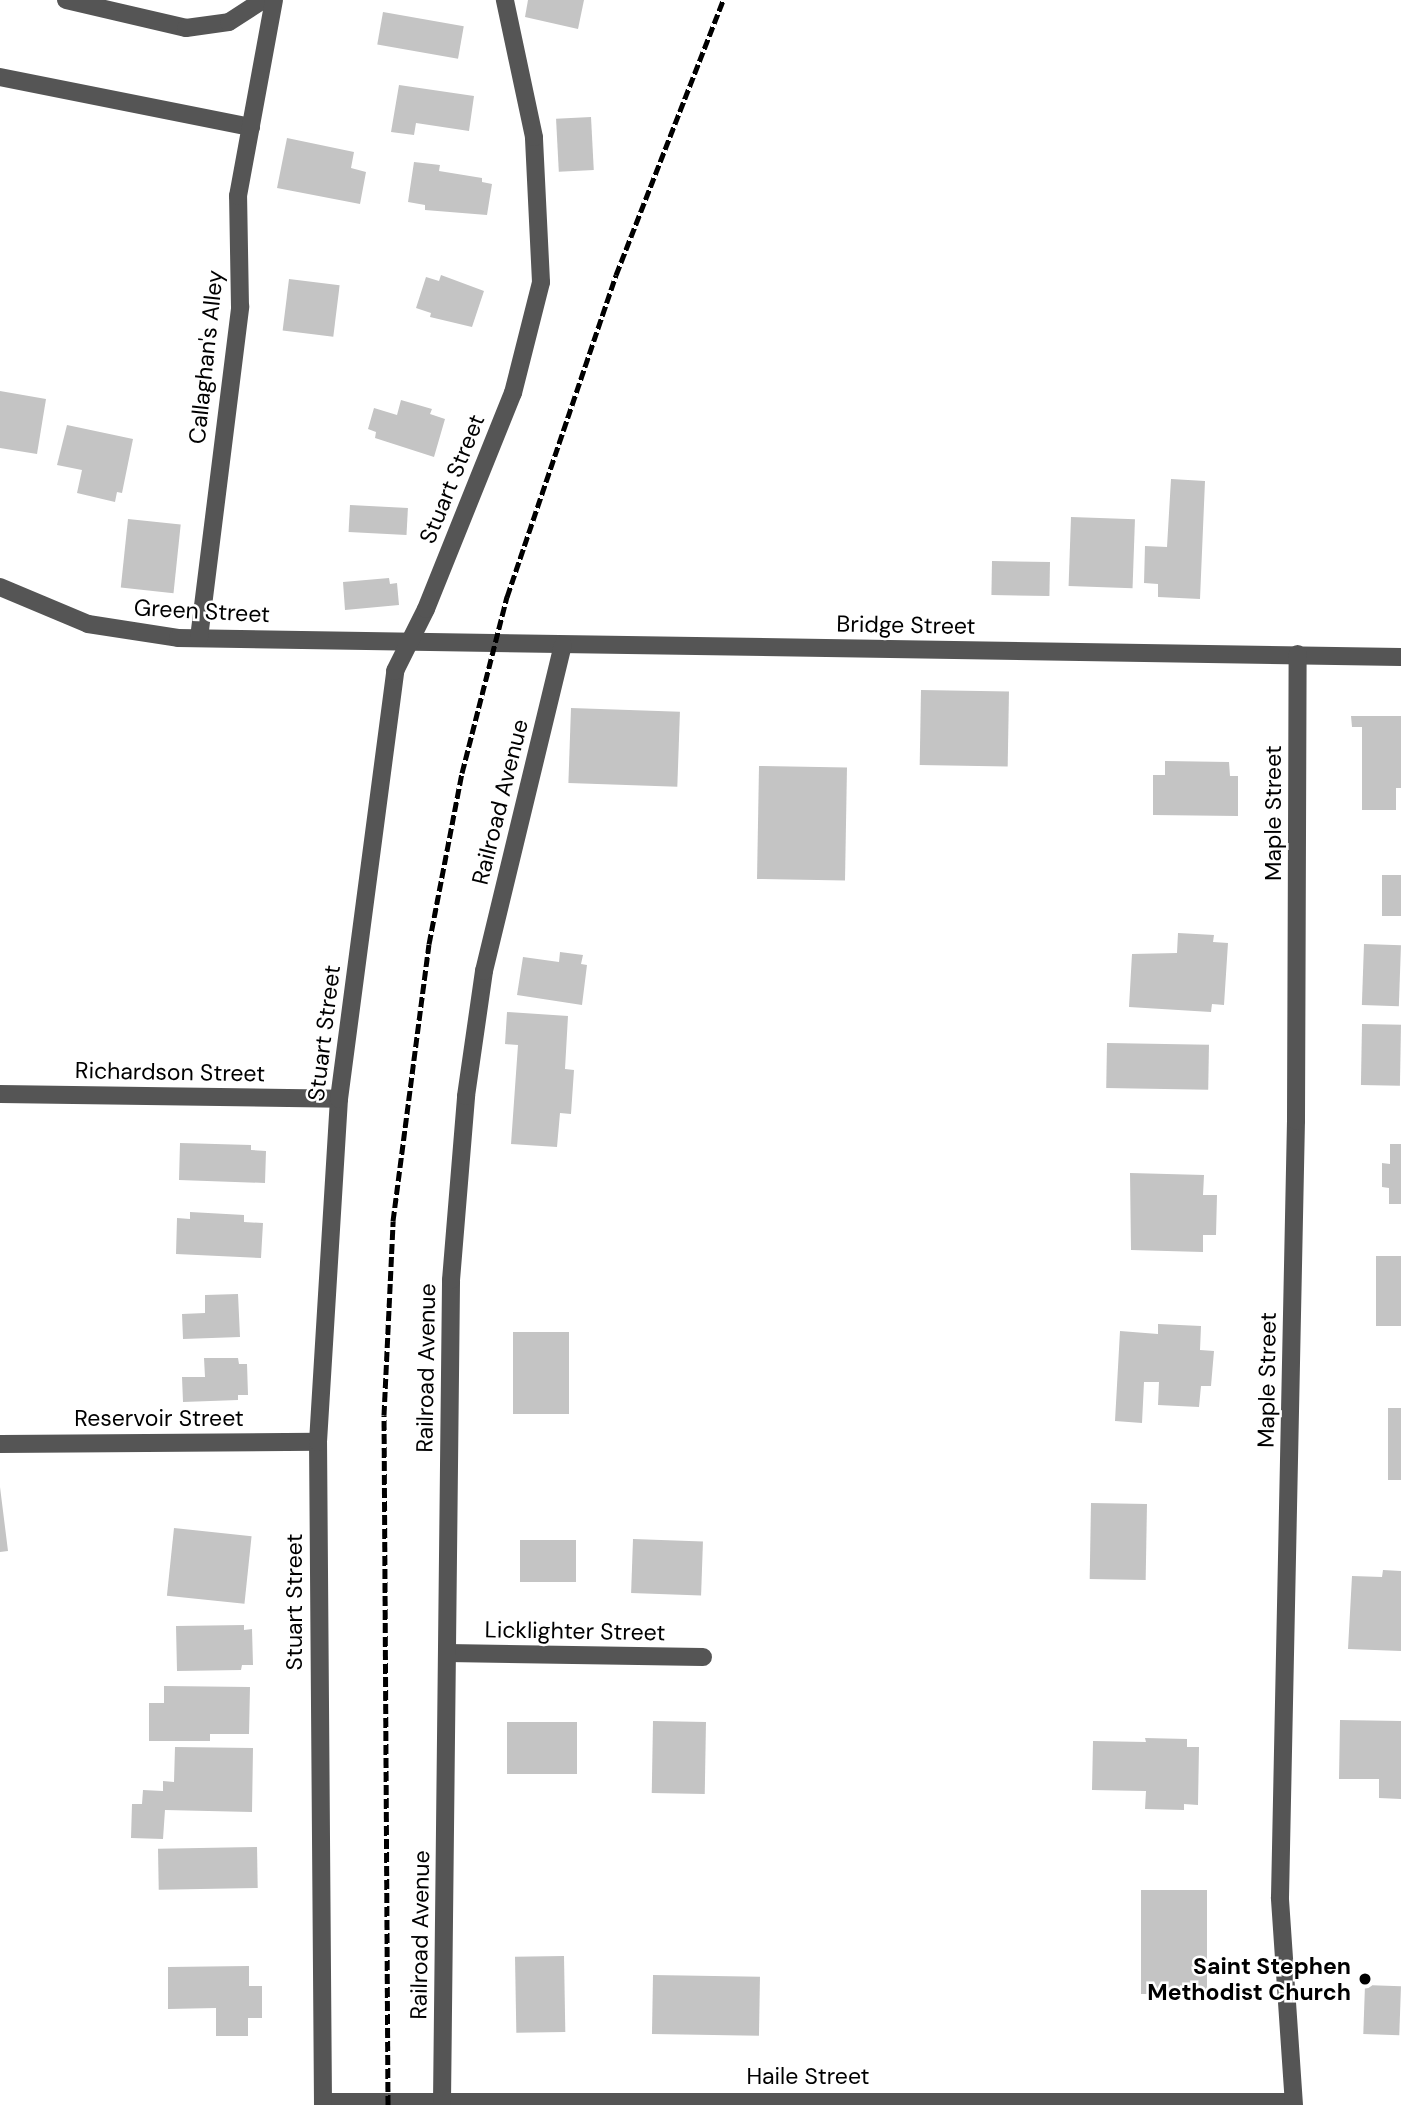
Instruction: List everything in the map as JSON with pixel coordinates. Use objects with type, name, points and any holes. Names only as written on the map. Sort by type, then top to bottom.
[{"type":"street","points":[[66,0],[186,28],[229,22],[263,0]]},
{"type":"street","name":"Callaghan's Alley","points":[[199,638],[240,307],[238,197],[274,0]]},
{"type":"street","name":"Stuart Street","points":[[323,2104],[318,1442],[339,1099],[395,671],[411,641],[513,393],[541,282],[534,138],[505,0]]},
{"type":"street","points":[[0,76],[251,127]]},
{"type":"street","name":"Green Street","points":[[0,587],[30,603],[99,627],[199,638],[411,641]]},
{"type":"street","name":"Bridge Street","points":[[411,641],[1401,657]]},
{"type":"street","name":"Railroad Avenue","points":[[442,2102],[451,1280],[466,1096],[484,971],[563,645]]},
{"type":"street","name":"Maple Street","points":[[1293,2103],[1280,1897],[1295,1148],[1298,654]]},
{"type":"street","name":"Richardson Street","points":[[0,1094],[339,1099]]},
{"type":"street","name":"Reservoir Street","points":[[0,1444],[318,1442]]},
{"type":"street","name":"Licklighter Street","points":[[447,1653],[703,1657]]},
{"type":"street","name":"Haile Street","points":[[323,2104],[979,2101],[1293,2103]]},
{"type":"building","points":[[528,0],[584,0],[578,29],[525,17]]},
{"type":"building","points":[[383,12],[464,26],[458,59],[377,44]]},
{"type":"building","points":[[399,85],[474,96],[469,131],[416,123],[414,135],[391,132]]},
{"type":"building","points":[[591,117],[594,170],[559,172],[556,119]]},
{"type":"building","points":[[287,138],[354,152],[351,168],[366,172],[360,204],[277,188]]},
{"type":"building","points":[[414,162],[440,165],[439,171],[482,178],[482,182],[492,184],[487,215],[425,210],[425,205],[408,202]]},
{"type":"building","points":[[441,275],[484,291],[472,327],[430,317],[431,313],[416,308],[426,277],[439,281]]},
{"type":"building","points":[[289,279],[340,285],[333,337],[283,331]]},
{"type":"building","points":[[0,391],[46,399],[37,454],[0,448]]},
{"type":"building","points":[[401,400],[432,409],[430,414],[445,419],[434,457],[375,438],[376,432],[368,429],[374,408],[397,415]]},
{"type":"building","points":[[67,425],[133,439],[122,493],[117,492],[115,502],[77,493],[82,470],[57,465]]},
{"type":"building","points":[[1171,479],[1205,481],[1200,599],[1158,597],[1158,584],[1144,583],[1145,546],[1167,547]]},
{"type":"building","points":[[350,505],[408,508],[407,535],[349,532]]},
{"type":"building","points":[[1071,517],[1135,519],[1133,588],[1069,586]]},
{"type":"building","points":[[128,519],[181,525],[173,593],[121,588]]},
{"type":"building","points":[[992,561],[1050,562],[1049,596],[991,595]]},
{"type":"building","points":[[389,578],[390,584],[397,583],[399,605],[345,610],[343,582]]},
{"type":"building","points":[[921,690],[1009,692],[1008,767],[920,765]]},
{"type":"building","points":[[571,708],[680,712],[677,787],[568,783]]},
{"type":"building","points":[[1351,716],[1401,716],[1401,788],[1396,788],[1396,810],[1362,810],[1362,727],[1352,727]]},
{"type":"building","points":[[1165,761],[1229,762],[1230,776],[1238,776],[1238,816],[1153,815],[1153,775],[1165,775]]},
{"type":"building","points":[[759,766],[847,768],[845,881],[757,879]]},
{"type":"building","points":[[1382,875],[1401,875],[1401,916],[1382,916]]},
{"type":"building","points":[[1178,933],[1214,935],[1213,942],[1228,943],[1224,1005],[1212,1004],[1211,1012],[1129,1007],[1132,954],[1177,953]]},
{"type":"building","points":[[1364,944],[1401,945],[1399,1006],[1362,1005]]},
{"type":"building","points":[[560,952],[583,955],[581,964],[587,965],[582,1005],[517,995],[523,957],[559,962]]},
{"type":"building","points":[[507,1012],[568,1016],[565,1069],[574,1070],[571,1114],[560,1113],[557,1147],[511,1144],[518,1045],[505,1044]]},
{"type":"building","points":[[1362,1024],[1401,1025],[1400,1086],[1361,1085]]},
{"type":"building","points":[[1107,1043],[1209,1045],[1208,1090],[1106,1088]]},
{"type":"building","points":[[180,1143],[251,1145],[251,1150],[266,1151],[265,1183],[179,1180]]},
{"type":"building","points":[[1390,1144],[1401,1144],[1401,1204],[1389,1204],[1389,1188],[1382,1187],[1382,1163],[1390,1164]]},
{"type":"building","points":[[1130,1173],[1204,1175],[1203,1195],[1217,1195],[1216,1235],[1203,1235],[1203,1252],[1131,1250]]},
{"type":"building","points":[[190,1212],[244,1215],[244,1222],[263,1223],[261,1258],[176,1254],[177,1218],[190,1219]]},
{"type":"building","points":[[1376,1256],[1401,1256],[1401,1326],[1376,1326]]},
{"type":"building","points":[[238,1294],[240,1337],[183,1339],[182,1314],[205,1313],[205,1295]]},
{"type":"building","points":[[1158,1324],[1201,1326],[1200,1350],[1214,1351],[1211,1386],[1201,1386],[1199,1407],[1158,1405],[1159,1382],[1144,1382],[1142,1423],[1115,1421],[1120,1331],[1158,1334]]},
{"type":"building","points":[[513,1332],[569,1332],[569,1414],[513,1414]]},
{"type":"building","points":[[204,1358],[238,1358],[239,1364],[247,1364],[248,1395],[238,1395],[238,1400],[183,1402],[182,1377],[205,1377]]},
{"type":"building","points":[[1388,1408],[1401,1408],[1401,1480],[1388,1480]]},
{"type":"building","points":[[0,1487],[8,1551],[0,1552]]},
{"type":"building","points":[[1091,1503],[1147,1504],[1146,1580],[1090,1579]]},
{"type":"building","points":[[174,1528],[252,1536],[244,1604],[167,1596]]},
{"type":"building","points":[[633,1539],[703,1541],[701,1595],[631,1593]]},
{"type":"building","points":[[520,1540],[576,1540],[576,1582],[520,1582]]},
{"type":"building","points":[[1383,1570],[1401,1571],[1401,1651],[1348,1649],[1352,1576],[1382,1577]]},
{"type":"building","points":[[244,1625],[244,1630],[252,1629],[253,1665],[242,1665],[241,1670],[177,1671],[176,1626]]},
{"type":"building","points":[[164,1686],[250,1687],[249,1734],[210,1734],[210,1741],[149,1741],[149,1703],[164,1703]]},
{"type":"building","points":[[1340,1720],[1401,1721],[1401,1799],[1379,1798],[1379,1779],[1339,1779]]},
{"type":"building","points":[[653,1721],[706,1722],[705,1794],[652,1793]]},
{"type":"building","points":[[507,1722],[577,1722],[577,1774],[507,1774]]},
{"type":"building","points":[[1145,1738],[1187,1739],[1187,1747],[1199,1747],[1198,1805],[1184,1804],[1184,1810],[1145,1809],[1146,1791],[1092,1790],[1093,1741],[1146,1742]]},
{"type":"building","points":[[175,1747],[253,1748],[252,1812],[165,1810],[163,1839],[131,1838],[132,1804],[142,1804],[143,1790],[163,1791],[163,1781],[174,1782]]},
{"type":"building","points":[[257,1847],[258,1888],[159,1890],[158,1849]]},
{"type":"building","points":[[1141,1890],[1207,1890],[1207,1994],[1141,1994]]},
{"type":"building","points":[[564,1956],[565,2032],[516,2033],[515,1957]]},
{"type":"building","points":[[249,1966],[249,1986],[262,1986],[262,2018],[248,2018],[248,2036],[216,2036],[216,2008],[168,2009],[168,1967]]},
{"type":"building","points":[[653,1975],[760,1977],[759,2036],[652,2034]]},
{"type":"building","points":[[1365,1985],[1401,1986],[1399,2035],[1363,2034]]},
{"type":"railway","points":[[388,2105],[384,1415],[393,1221],[429,944],[462,773],[507,597],[616,275],[723,0]]},
{"type":"place","name":"Saint Stephen Methodist Church","points":[[1365,1979]]}]
